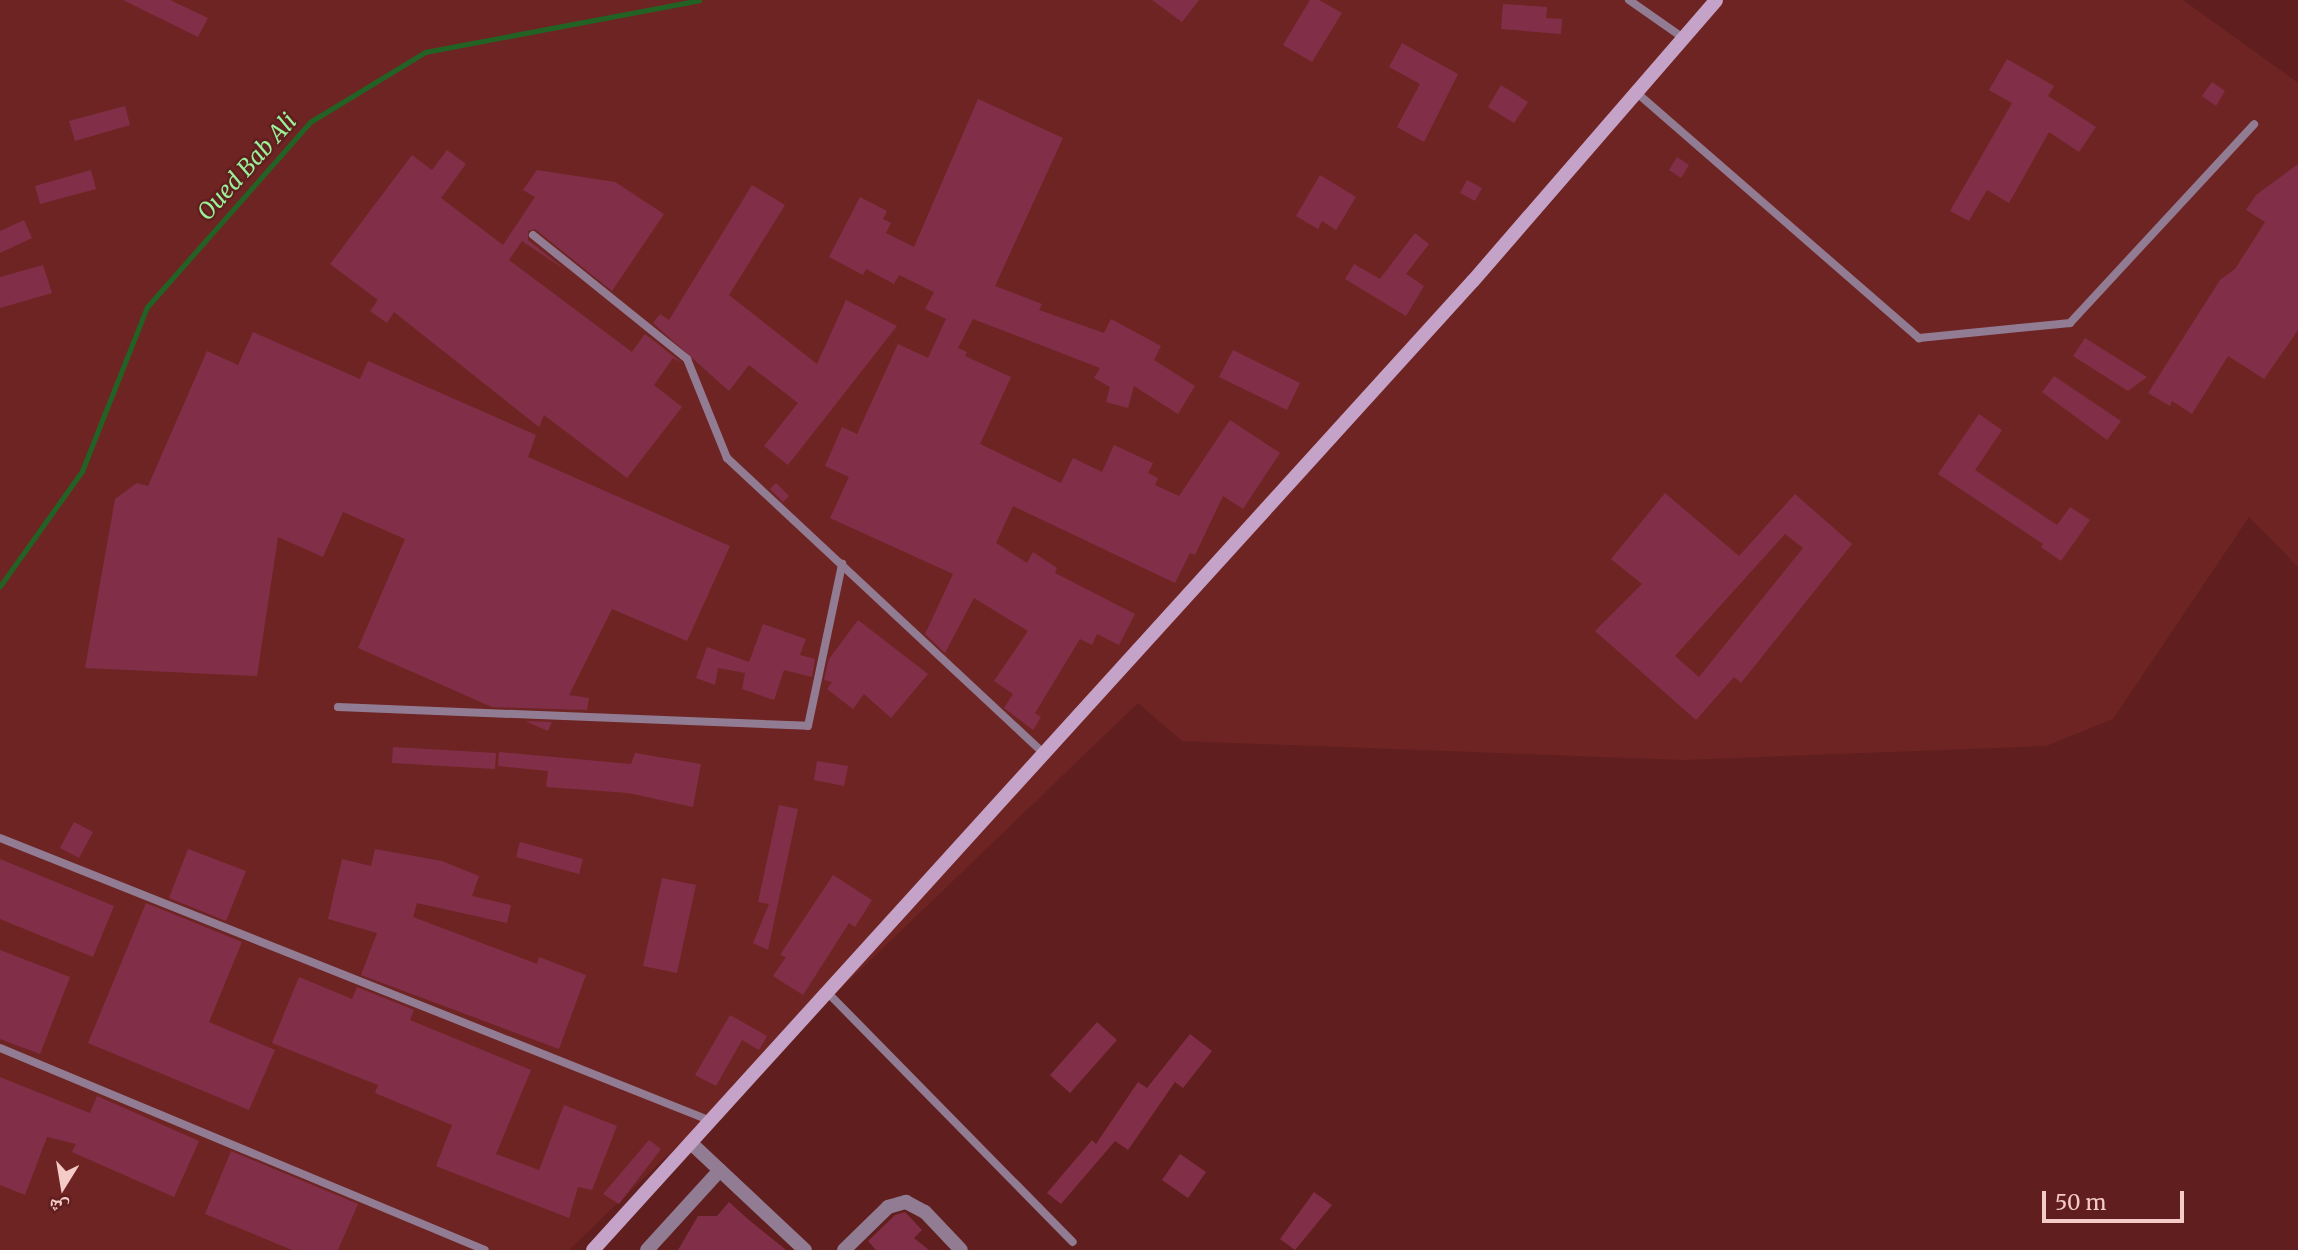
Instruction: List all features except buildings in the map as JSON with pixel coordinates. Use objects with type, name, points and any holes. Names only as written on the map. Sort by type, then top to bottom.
[{"type":"main road","points":[[593,1250],[1473,281],[1716,0]]},
{"type":"street","points":[[692,1144],[805,1250]]},
{"type":"street","points":[[647,1250],[720,1170]]},
{"type":"street","points":[[844,1250],[888,1207],[906,1202],[925,1212],[961,1250]]},
{"type":"lane","points":[[1629,0],[1682,37]]},
{"type":"lane","points":[[1637,93],[1919,338],[2070,323],[2254,124]]},
{"type":"lane","points":[[533,235],[687,359],[727,458],[1042,753]]},
{"type":"lane","points":[[338,707],[808,726],[842,564]]},
{"type":"lane","points":[[0,838],[711,1121]]},
{"type":"lane","points":[[828,993],[1073,1242]]},
{"type":"lane","points":[[0,1048],[485,1250]]},
{"type":"shaded area","points":[[0,0],[2183,0],[2298,83],[2298,567],[2249,517],[2113,719],[2046,746],[1684,760],[1182,741],[1138,703],[569,1250],[0,1250]]},
{"type":"waterway","name":"Oued Bab Ali","points":[[0,586],[82,471],[147,307],[310,122],[425,52],[699,0]]}]
